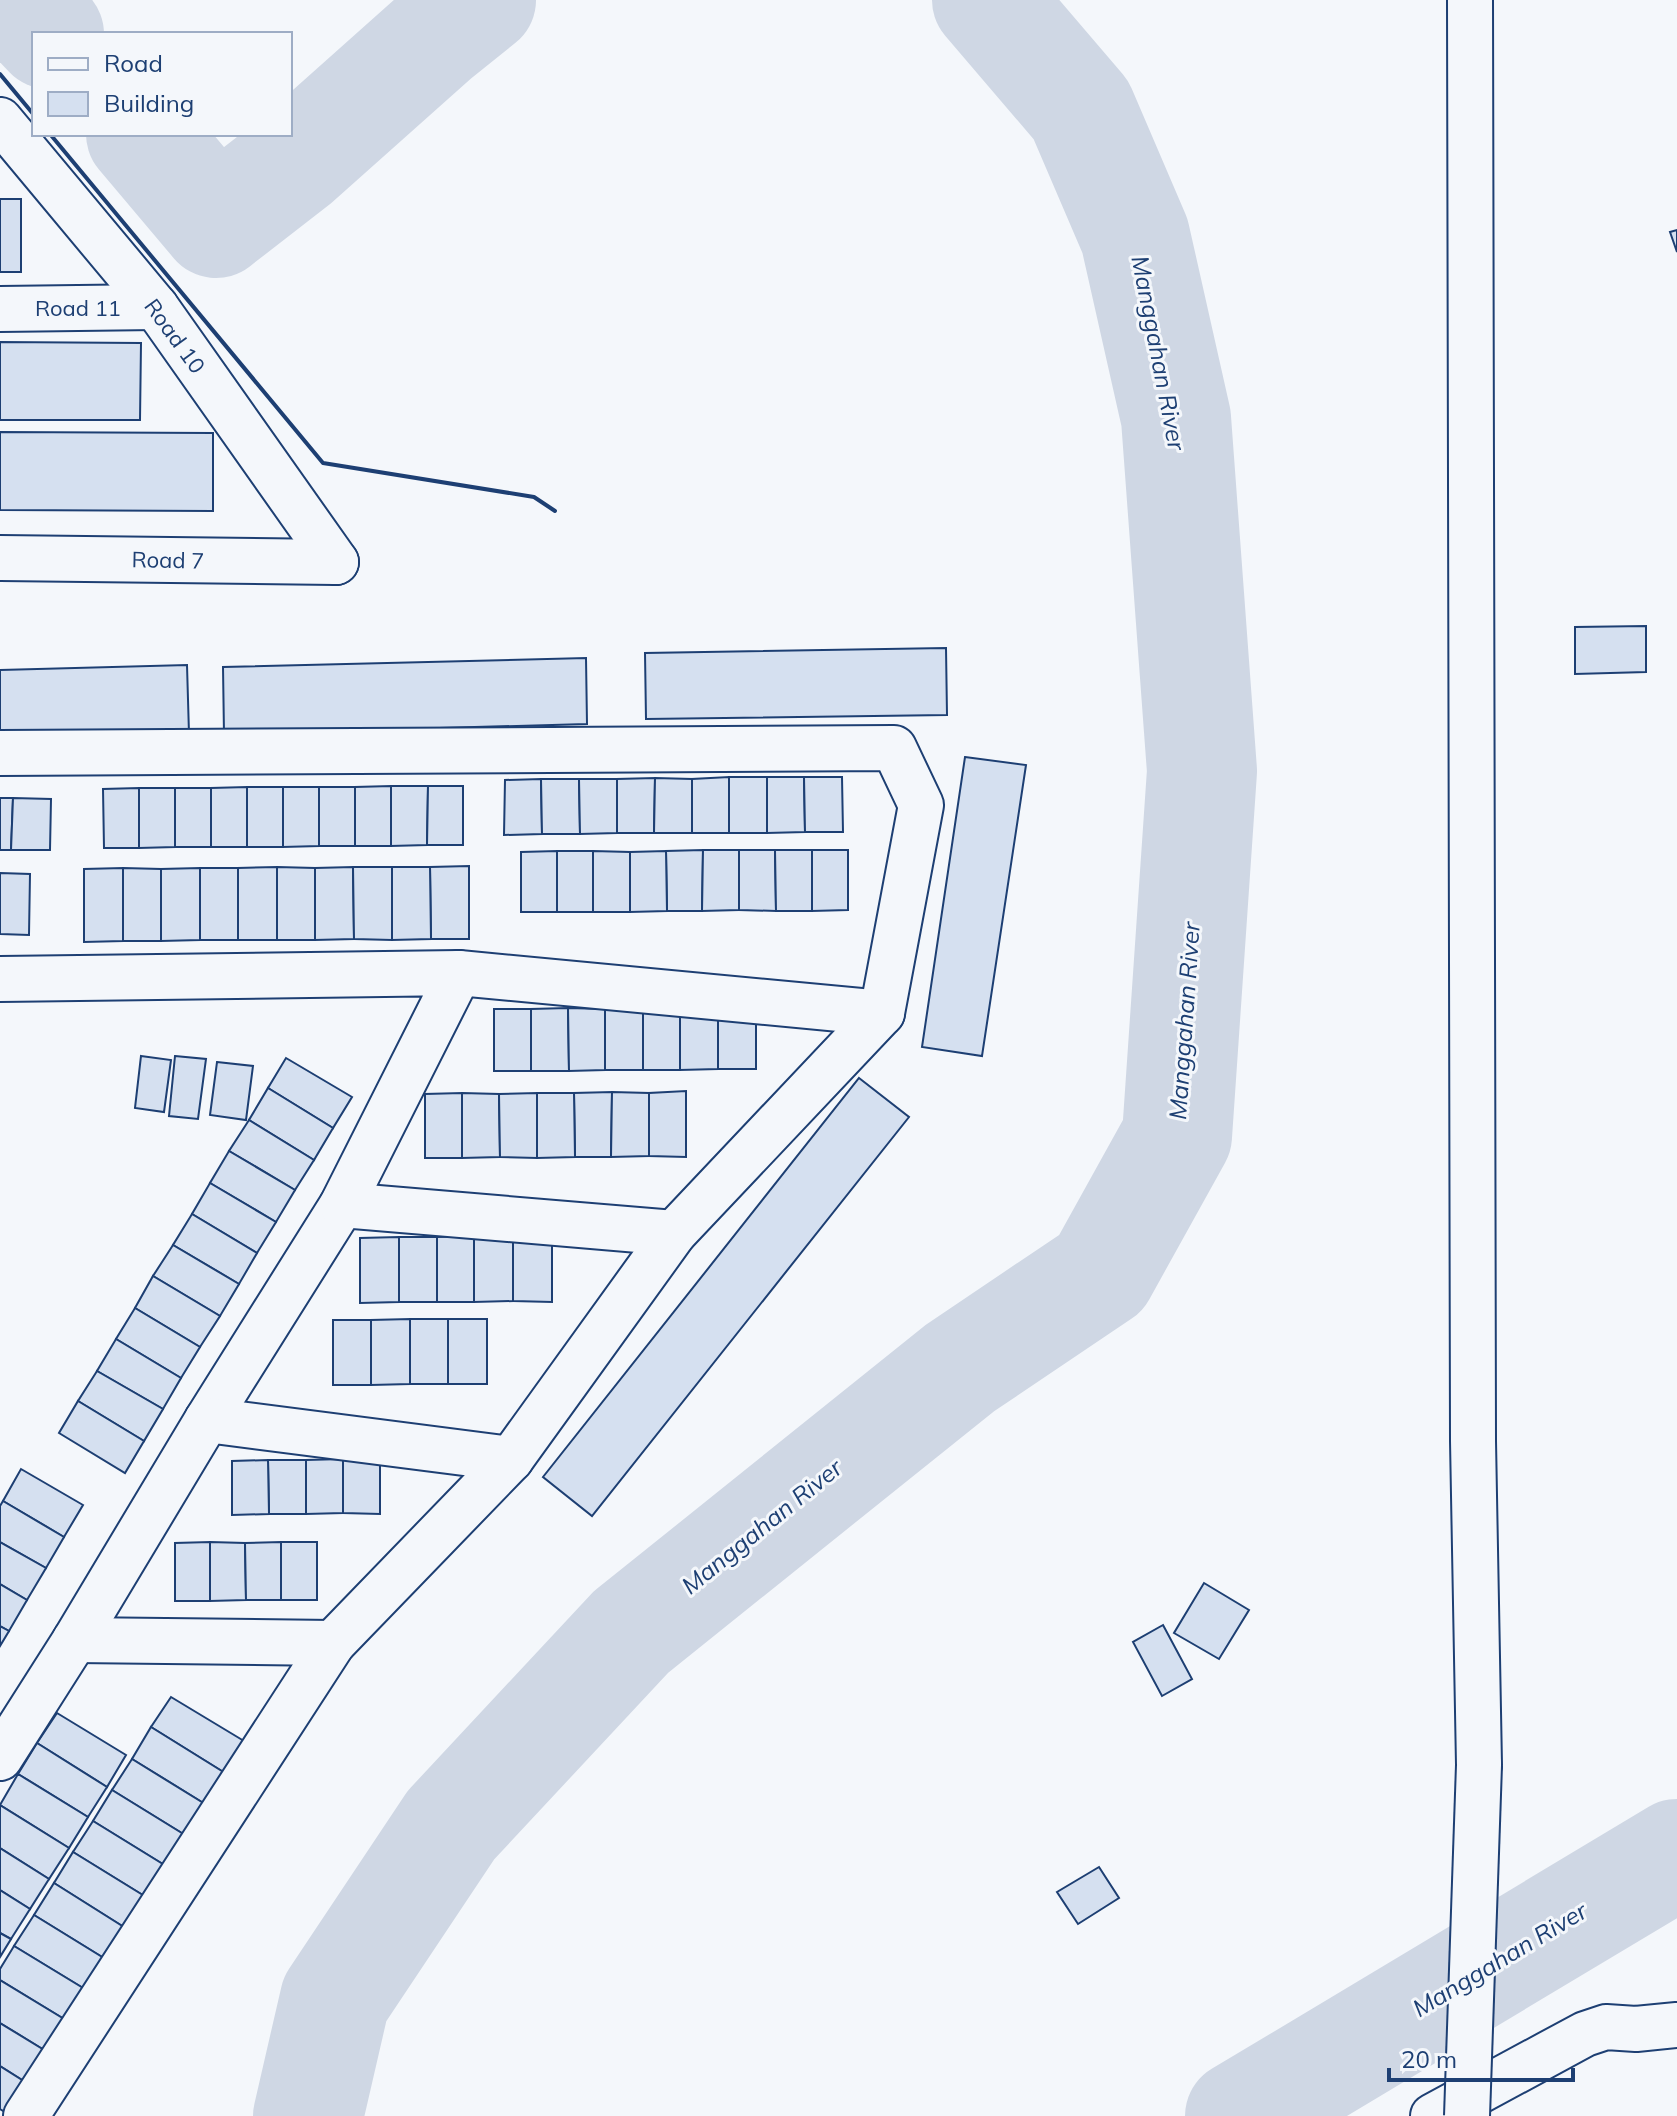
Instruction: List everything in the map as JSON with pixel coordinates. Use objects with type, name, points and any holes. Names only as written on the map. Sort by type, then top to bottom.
[{"type":"street","points":[[1467,2116],[1479,1765],[1473,1441],[1470,0]]},
{"type":"street","name":"Road 10","points":[[0,120],[156,307],[336,562]]},
{"type":"street","name":"Road 11","points":[[0,309],[156,307]]},
{"type":"street","name":"Road 7","points":[[0,558],[336,562]]},
{"type":"street","points":[[0,753],[894,748],[921,805],[882,1013],[674,1233],[511,1459],[333,1643],[26,2116]]},
{"type":"street","points":[[0,979],[459,973],[882,1013]]},
{"type":"street","points":[[0,1758],[342,1205],[459,973]]},
{"type":"street","points":[[342,1205],[674,1233]]},
{"type":"street","points":[[207,1420],[511,1459]]},
{"type":"street","points":[[75,1640],[333,1643]]},
{"type":"street","points":[[1433,2116],[1585,2034],[1606,2027],[1636,2029],[1677,2025]]},
{"type":"building","points":[[0,199],[21,199],[21,272],[0,272]]},
{"type":"building","points":[[1677,230],[1677,252],[1670,232]]},
{"type":"building","points":[[0,342],[141,343],[140,420],[0,420]]},
{"type":"building","points":[[0,432],[213,433],[213,511],[0,510]]},
{"type":"building","points":[[1646,626],[1646,672],[1575,674],[1575,627]]},
{"type":"building","points":[[946,648],[947,715],[646,719],[645,653]]},
{"type":"building","points":[[586,658],[587,724],[224,734],[223,667]]},
{"type":"building","points":[[187,665],[189,734],[0,740],[0,670]]},
{"type":"building","points":[[965,757],[1026,765],[982,1056],[922,1047]]},
{"type":"building","points":[[729,777],[729,833],[692,833],[692,779]]},
{"type":"building","points":[[729,777],[767,777],[767,833],[729,833]]},
{"type":"building","points":[[767,777],[804,777],[805,832],[767,833]]},
{"type":"building","points":[[804,777],[842,777],[843,832],[805,832]]},
{"type":"building","points":[[655,778],[654,833],[617,833],[617,779]]},
{"type":"building","points":[[655,778],[692,779],[692,833],[654,833]]},
{"type":"building","points":[[541,779],[542,834],[504,835],[505,780]]},
{"type":"building","points":[[541,779],[579,779],[580,834],[542,834]]},
{"type":"building","points":[[579,779],[617,779],[617,833],[580,834]]},
{"type":"building","points":[[391,786],[391,846],[355,846],[355,787]]},
{"type":"building","points":[[391,786],[428,786],[427,845],[391,846]]},
{"type":"building","points":[[428,786],[463,786],[463,845],[427,845]]},
{"type":"building","points":[[247,787],[247,847],[211,847],[211,788]]},
{"type":"building","points":[[247,787],[283,787],[283,847],[247,847]]},
{"type":"building","points":[[283,787],[319,787],[319,846],[283,847]]},
{"type":"building","points":[[319,787],[355,787],[355,846],[319,846]]},
{"type":"building","points":[[139,788],[139,848],[104,848],[103,789]]},
{"type":"building","points":[[139,788],[175,788],[175,847],[139,848]]},
{"type":"building","points":[[175,788],[211,788],[211,847],[175,847]]},
{"type":"building","points":[[0,798],[13,798],[11,850],[0,850]]},
{"type":"building","points":[[13,798],[51,799],[50,850],[11,850]]},
{"type":"building","points":[[703,850],[702,911],[667,911],[666,851]]},
{"type":"building","points":[[703,850],[739,850],[739,910],[702,911]]},
{"type":"building","points":[[739,850],[775,850],[776,911],[739,910]]},
{"type":"building","points":[[775,850],[812,850],[812,911],[776,911]]},
{"type":"building","points":[[812,850],[848,850],[848,910],[812,911]]},
{"type":"building","points":[[557,851],[557,912],[521,912],[521,852]]},
{"type":"building","points":[[557,851],[593,851],[593,912],[557,912]]},
{"type":"building","points":[[593,851],[630,852],[630,912],[593,912]]},
{"type":"building","points":[[666,851],[667,911],[630,912],[630,852]]},
{"type":"building","points":[[469,866],[469,939],[431,939],[430,867]]},
{"type":"building","points":[[277,867],[277,940],[238,940],[238,868]]},
{"type":"building","points":[[277,867],[315,868],[315,940],[277,940]]},
{"type":"building","points":[[353,867],[354,939],[315,940],[315,868]]},
{"type":"building","points":[[353,867],[392,867],[392,940],[354,939]]},
{"type":"building","points":[[392,867],[430,867],[431,939],[392,940]]},
{"type":"building","points":[[123,868],[123,941],[84,942],[84,869]]},
{"type":"building","points":[[123,868],[161,869],[161,941],[123,941]]},
{"type":"building","points":[[200,868],[200,940],[161,941],[161,869]]},
{"type":"building","points":[[200,868],[238,868],[238,940],[200,940]]},
{"type":"building","points":[[0,873],[30,874],[29,935],[0,934]]},
{"type":"building","points":[[718,1007],[718,1069],[680,1070],[680,1009]]},
{"type":"building","points":[[718,1007],[756,1007],[756,1069],[718,1069]]},
{"type":"building","points":[[568,1008],[569,1071],[531,1071],[531,1009]]},
{"type":"building","points":[[568,1008],[605,1009],[605,1070],[569,1071]]},
{"type":"building","points":[[643,1008],[643,1070],[605,1070],[605,1009]]},
{"type":"building","points":[[643,1008],[680,1009],[680,1070],[643,1070]]},
{"type":"building","points":[[494,1009],[531,1009],[531,1071],[494,1071]]},
{"type":"building","points":[[141,1056],[171,1060],[164,1112],[135,1108]]},
{"type":"building","points":[[175,1056],[206,1059],[198,1119],[169,1116]]},
{"type":"building","points":[[286,1058],[352,1097],[333,1128],[268,1088]]},
{"type":"building","points":[[217,1062],[253,1066],[246,1120],[210,1115]]},
{"type":"building","points":[[859,1078],[909,1117],[592,1516],[543,1477]]},
{"type":"building","points":[[268,1088],[333,1128],[314,1160],[249,1120]]},
{"type":"building","points":[[686,1091],[686,1157],[649,1156],[649,1093]]},
{"type":"building","points":[[612,1092],[611,1157],[575,1157],[574,1093]]},
{"type":"building","points":[[612,1092],[649,1093],[649,1156],[611,1157]]},
{"type":"building","points":[[462,1093],[462,1158],[425,1158],[425,1094]]},
{"type":"building","points":[[462,1093],[499,1094],[500,1157],[462,1158]]},
{"type":"building","points":[[537,1093],[537,1158],[500,1157],[499,1094]]},
{"type":"building","points":[[537,1093],[574,1093],[575,1157],[537,1158]]},
{"type":"building","points":[[249,1120],[314,1160],[295,1190],[229,1151]]},
{"type":"building","points":[[229,1151],[295,1190],[276,1222],[210,1183]]},
{"type":"building","points":[[210,1183],[276,1222],[257,1253],[192,1214]]},
{"type":"building","points":[[192,1214],[257,1253],[239,1284],[173,1245]]},
{"type":"building","points":[[474,1236],[474,1302],[437,1302],[437,1237]]},
{"type":"building","points":[[474,1236],[513,1236],[513,1301],[474,1302]]},
{"type":"building","points":[[513,1236],[552,1236],[552,1302],[513,1301]]},
{"type":"building","points":[[399,1237],[399,1302],[360,1303],[360,1238]]},
{"type":"building","points":[[399,1237],[437,1237],[437,1302],[399,1302]]},
{"type":"building","points":[[173,1245],[239,1284],[220,1316],[153,1276]]},
{"type":"building","points":[[153,1276],[220,1316],[200,1347],[135,1308]]},
{"type":"building","points":[[135,1308],[200,1347],[181,1378],[116,1339]]},
{"type":"building","points":[[410,1319],[410,1384],[371,1385],[371,1320]]},
{"type":"building","points":[[410,1319],[448,1319],[448,1384],[410,1384]]},
{"type":"building","points":[[448,1319],[487,1319],[487,1384],[448,1384]]},
{"type":"building","points":[[333,1320],[371,1320],[371,1385],[333,1385]]},
{"type":"building","points":[[116,1339],[181,1378],[163,1409],[97,1371]]},
{"type":"building","points":[[97,1371],[163,1409],[144,1441],[78,1401]]},
{"type":"building","points":[[78,1401],[144,1441],[125,1473],[59,1433]]},
{"type":"building","points":[[343,1459],[380,1459],[380,1514],[343,1513]]},
{"type":"building","points":[[343,1459],[343,1513],[306,1514],[306,1460]]},
{"type":"building","points":[[268,1460],[306,1460],[306,1514],[269,1514]]},
{"type":"building","points":[[268,1460],[269,1514],[232,1515],[232,1461]]},
{"type":"building","points":[[21,1469],[83,1505],[64,1537],[3,1501]]},
{"type":"building","points":[[3,1501],[64,1537],[46,1568],[0,1542],[0,1506]]},
{"type":"building","points":[[0,1542],[46,1568],[27,1600],[0,1584]]},
{"type":"building","points":[[210,1542],[245,1543],[246,1600],[210,1601]]},
{"type":"building","points":[[210,1542],[210,1601],[175,1601],[175,1543]]},
{"type":"building","points":[[281,1542],[317,1542],[317,1600],[281,1600]]},
{"type":"building","points":[[281,1542],[281,1600],[246,1600],[245,1543]]},
{"type":"building","points":[[1204,1583],[1249,1610],[1219,1659],[1174,1633]]},
{"type":"building","points":[[0,1584],[27,1600],[9,1631],[0,1626]]},
{"type":"building","points":[[1163,1625],[1192,1679],[1162,1696],[1133,1642]]},
{"type":"building","points":[[0,1626],[9,1631],[0,1646]]},
{"type":"building","points":[[171,1697],[244,1741],[225,1773],[151,1727]]},
{"type":"building","points":[[57,1713],[126,1755],[107,1787],[37,1743]]},
{"type":"building","points":[[151,1727],[225,1773],[205,1804],[132,1759]]},
{"type":"building","points":[[37,1743],[107,1787],[88,1817],[18,1774]]},
{"type":"building","points":[[132,1759],[205,1804],[185,1835],[112,1790]]},
{"type":"building","points":[[18,1774],[88,1817],[69,1848],[0,1805]]},
{"type":"building","points":[[112,1790],[185,1835],[166,1866],[93,1821]]},
{"type":"building","points":[[0,1805],[69,1848],[49,1879],[0,1848]]},
{"type":"building","points":[[93,1821],[166,1866],[146,1897],[73,1852]]},
{"type":"building","points":[[0,1848],[49,1879],[30,1909],[0,1890]]},
{"type":"building","points":[[73,1852],[146,1897],[127,1929],[54,1883]]},
{"type":"building","points":[[1099,1867],[1119,1898],[1078,1924],[1057,1892]]},
{"type":"building","points":[[54,1883],[127,1929],[107,1960],[34,1915]]},
{"type":"building","points":[[0,1890],[30,1909],[11,1939],[0,1933]]},
{"type":"building","points":[[34,1915],[107,1960],[88,1991],[14,1946]]},
{"type":"building","points":[[0,1933],[11,1939],[0,1957]]},
{"type":"building","points":[[14,1946],[88,1991],[69,2022],[0,1980],[0,1969]]},
{"type":"building","points":[[0,1980],[69,2022],[49,2053],[0,2023]]},
{"type":"building","points":[[0,2023],[49,2053],[30,2085],[0,2066]]},
{"type":"building","points":[[0,2066],[30,2085],[10,2115],[0,2109]]},
{"type":"waterway","name":"Manggahan River","points":[[17,0],[47,32]]},
{"type":"waterway","name":"Manggahan River","points":[[143,136],[216,223],[297,160],[481,0]]},
{"type":"waterway","name":"Manggahan River","points":[[308,2116],[335,1999],[451,1825],[631,1632],[960,1368],[1101,1273],[1177,1136],[1202,771],[1176,418],[1135,236],[1081,110],[987,0]]},
{"type":"waterway","name":"Manggahan River","points":[[1240,2116],[1677,1854]]},
{"type":"wall","points":[[0,74],[32,113]]},
{"type":"wall","points":[[52,136],[323,463],[534,497],[555,511]]}]
